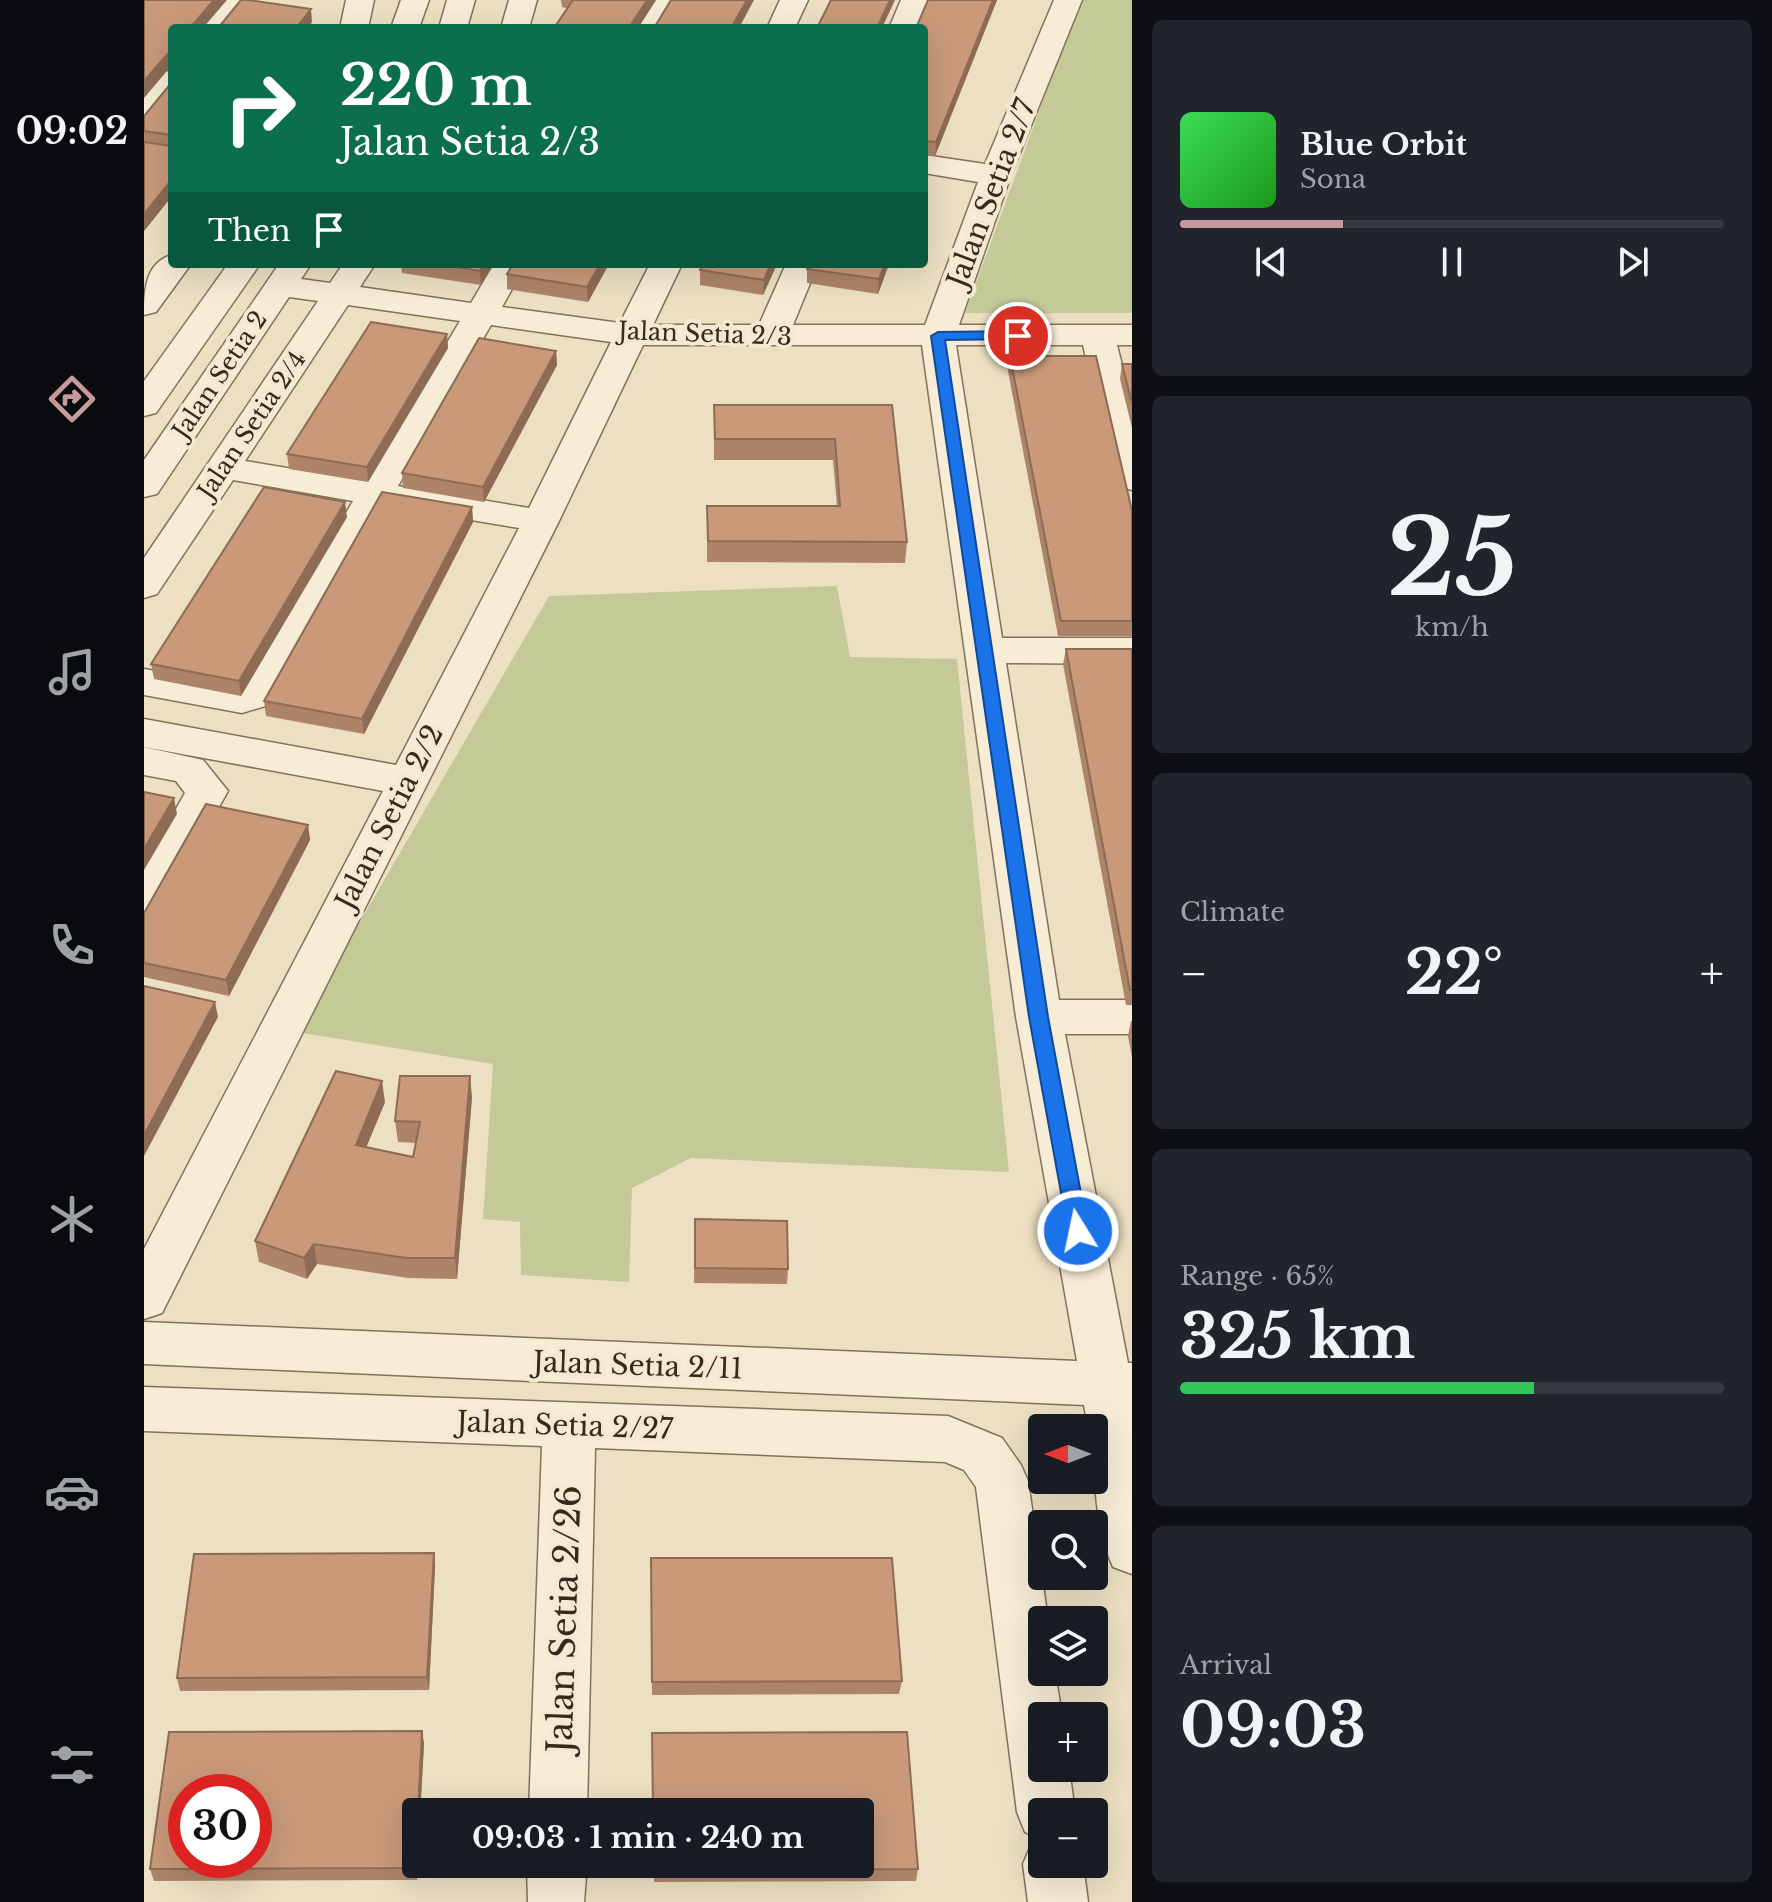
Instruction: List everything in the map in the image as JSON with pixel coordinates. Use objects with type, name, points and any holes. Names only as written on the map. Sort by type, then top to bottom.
[{"type":"street","points":[[218,24],[239,0]]},
{"type":"street","points":[[355,24],[360,0]]},
{"type":"street","points":[[406,24],[415,0]]},
{"type":"street","points":[[454,24],[461,0]]},
{"type":"street","points":[[516,24],[523,0]]},
{"type":"street","points":[[651,24],[666,0]]},
{"type":"street","points":[[783,24],[794,0]]},
{"type":"street","points":[[905,24],[915,0]]},
{"type":"street","name":"Jalan Setia 2/7","points":[[1068,0],[996,175],[938,336],[1039,1017],[1119,1385],[1132,1550]]},
{"type":"street","points":[[144,112],[168,84]]},
{"type":"street","points":[[928,165],[996,175]]},
{"type":"street","points":[[144,305],[172,268]]},
{"type":"street","name":"Jalan Setia 2","points":[[148,394],[241,268]]},
{"type":"street","name":"Jalan Setia 2/4","points":[[144,586],[356,268]]},
{"type":"street","points":[[144,682],[242,700],[258,695],[508,268]]},
{"type":"street","name":"Jalan Setia 2/2","points":[[144,1298],[541,521],[664,268]]},
{"type":"street","points":[[771,337],[800,268]]},
{"type":"street","name":"Jalan Setia 2/3","points":[[288,275],[339,293],[632,335],[1115,335]]},
{"type":"street","name":"Jalan Setia 2","points":[[144,486],[288,275]]},
{"type":"street","points":[[1115,335],[1132,479]]},
{"type":"street","points":[[148,394],[205,397]]},
{"type":"street","points":[[223,468],[541,521]]},
{"type":"street","points":[[984,650],[1132,651]]},
{"type":"street","points":[[144,733],[407,781]]},
{"type":"street","points":[[144,761],[189,770],[207,791],[144,902]]},
{"type":"street","points":[[1039,1017],[1132,1017]]},
{"type":"street","name":"Jalan Setia 2/11","points":[[144,1343],[1119,1385]]},
{"type":"street","name":"Jalan Setia 2/27","points":[[144,1409],[948,1439],[983,1454],[1002,1481],[1044,1798]]},
{"type":"street","name":"Jalan Setia 2/26","points":[[558,1798],[569,1425]]},
{"type":"street","points":[[1055,1878],[1058,1902]]},
{"type":"green space","points":[[1080,0],[1132,0],[1132,313],[965,313]]},
{"type":"green space","points":[[837,586],[850,657],[957,659],[1009,1172],[691,1158],[632,1188],[629,1282],[521,1275],[520,1222],[483,1219],[493,1064],[296,1032],[549,596]]},
{"type":"building","points":[[144,0],[214,0],[193,24],[168,24],[168,54],[144,81]]},
{"type":"building","points":[[241,0],[311,9],[299,24],[221,24]]},
{"type":"building","points":[[573,0],[647,0],[632,24],[557,24]]},
{"type":"building","points":[[671,0],[747,0],[733,24],[656,24]]},
{"type":"building","points":[[831,0],[890,0],[879,24],[819,24]]},
{"type":"building","points":[[928,0],[993,0],[936,142],[928,141],[928,24],[918,24]]},
{"type":"building","points":[[168,87],[168,134],[144,131],[144,116]]},
{"type":"building","points":[[144,142],[168,145],[168,184],[144,214]]},
{"type":"building","points":[[511,268],[598,268],[587,287],[507,274]]},
{"type":"building","points":[[701,268],[769,268],[764,280]]},
{"type":"building","points":[[807,268],[883,268],[879,279]]},
{"type":"building","points":[[371,322],[447,334],[367,467],[287,454]]},
{"type":"building","points":[[479,338],[556,351],[483,487],[402,473]]},
{"type":"building","points":[[1010,356],[1096,356],[1132,511],[1132,621],[1061,621]]},
{"type":"building","points":[[1122,364],[1132,364],[1132,403]]},
{"type":"building","points":[[714,405],[892,405],[907,542],[708,541],[707,506],[840,506],[835,439],[715,439]]},
{"type":"building","points":[[264,487],[345,502],[239,681],[151,664]]},
{"type":"building","points":[[382,492],[472,507],[362,719],[264,701]]},
{"type":"building","points":[[1066,649],[1132,649],[1132,990],[1130,990]]},
{"type":"building","points":[[144,792],[174,798],[144,849]]},
{"type":"building","points":[[206,804],[308,825],[226,980],[144,963],[144,913]]},
{"type":"building","points":[[144,986],[215,1002],[144,1135]]},
{"type":"building","points":[[336,1071],[382,1081],[356,1145],[413,1157],[420,1122],[395,1121],[400,1076],[470,1076],[455,1258],[406,1258],[314,1244],[304,1258],[255,1241]]},
{"type":"building","points":[[695,1219],[787,1221],[788,1269],[695,1268]]},
{"type":"building","points":[[434,1553],[427,1677],[177,1678],[194,1554]]},
{"type":"building","points":[[651,1558],[892,1558],[902,1681],[652,1682]]},
{"type":"building","points":[[422,1731],[419,1798],[402,1798],[402,1868],[272,1869],[272,1774],[168,1774],[168,1869],[150,1869],[169,1732]]},
{"type":"building","points":[[907,1732],[918,1869],[874,1869],[874,1798],[653,1798],[652,1733]]},
{"type":"route","points":[[1018,336],[938,336],[1039,1017],[1078,1231]]}]
